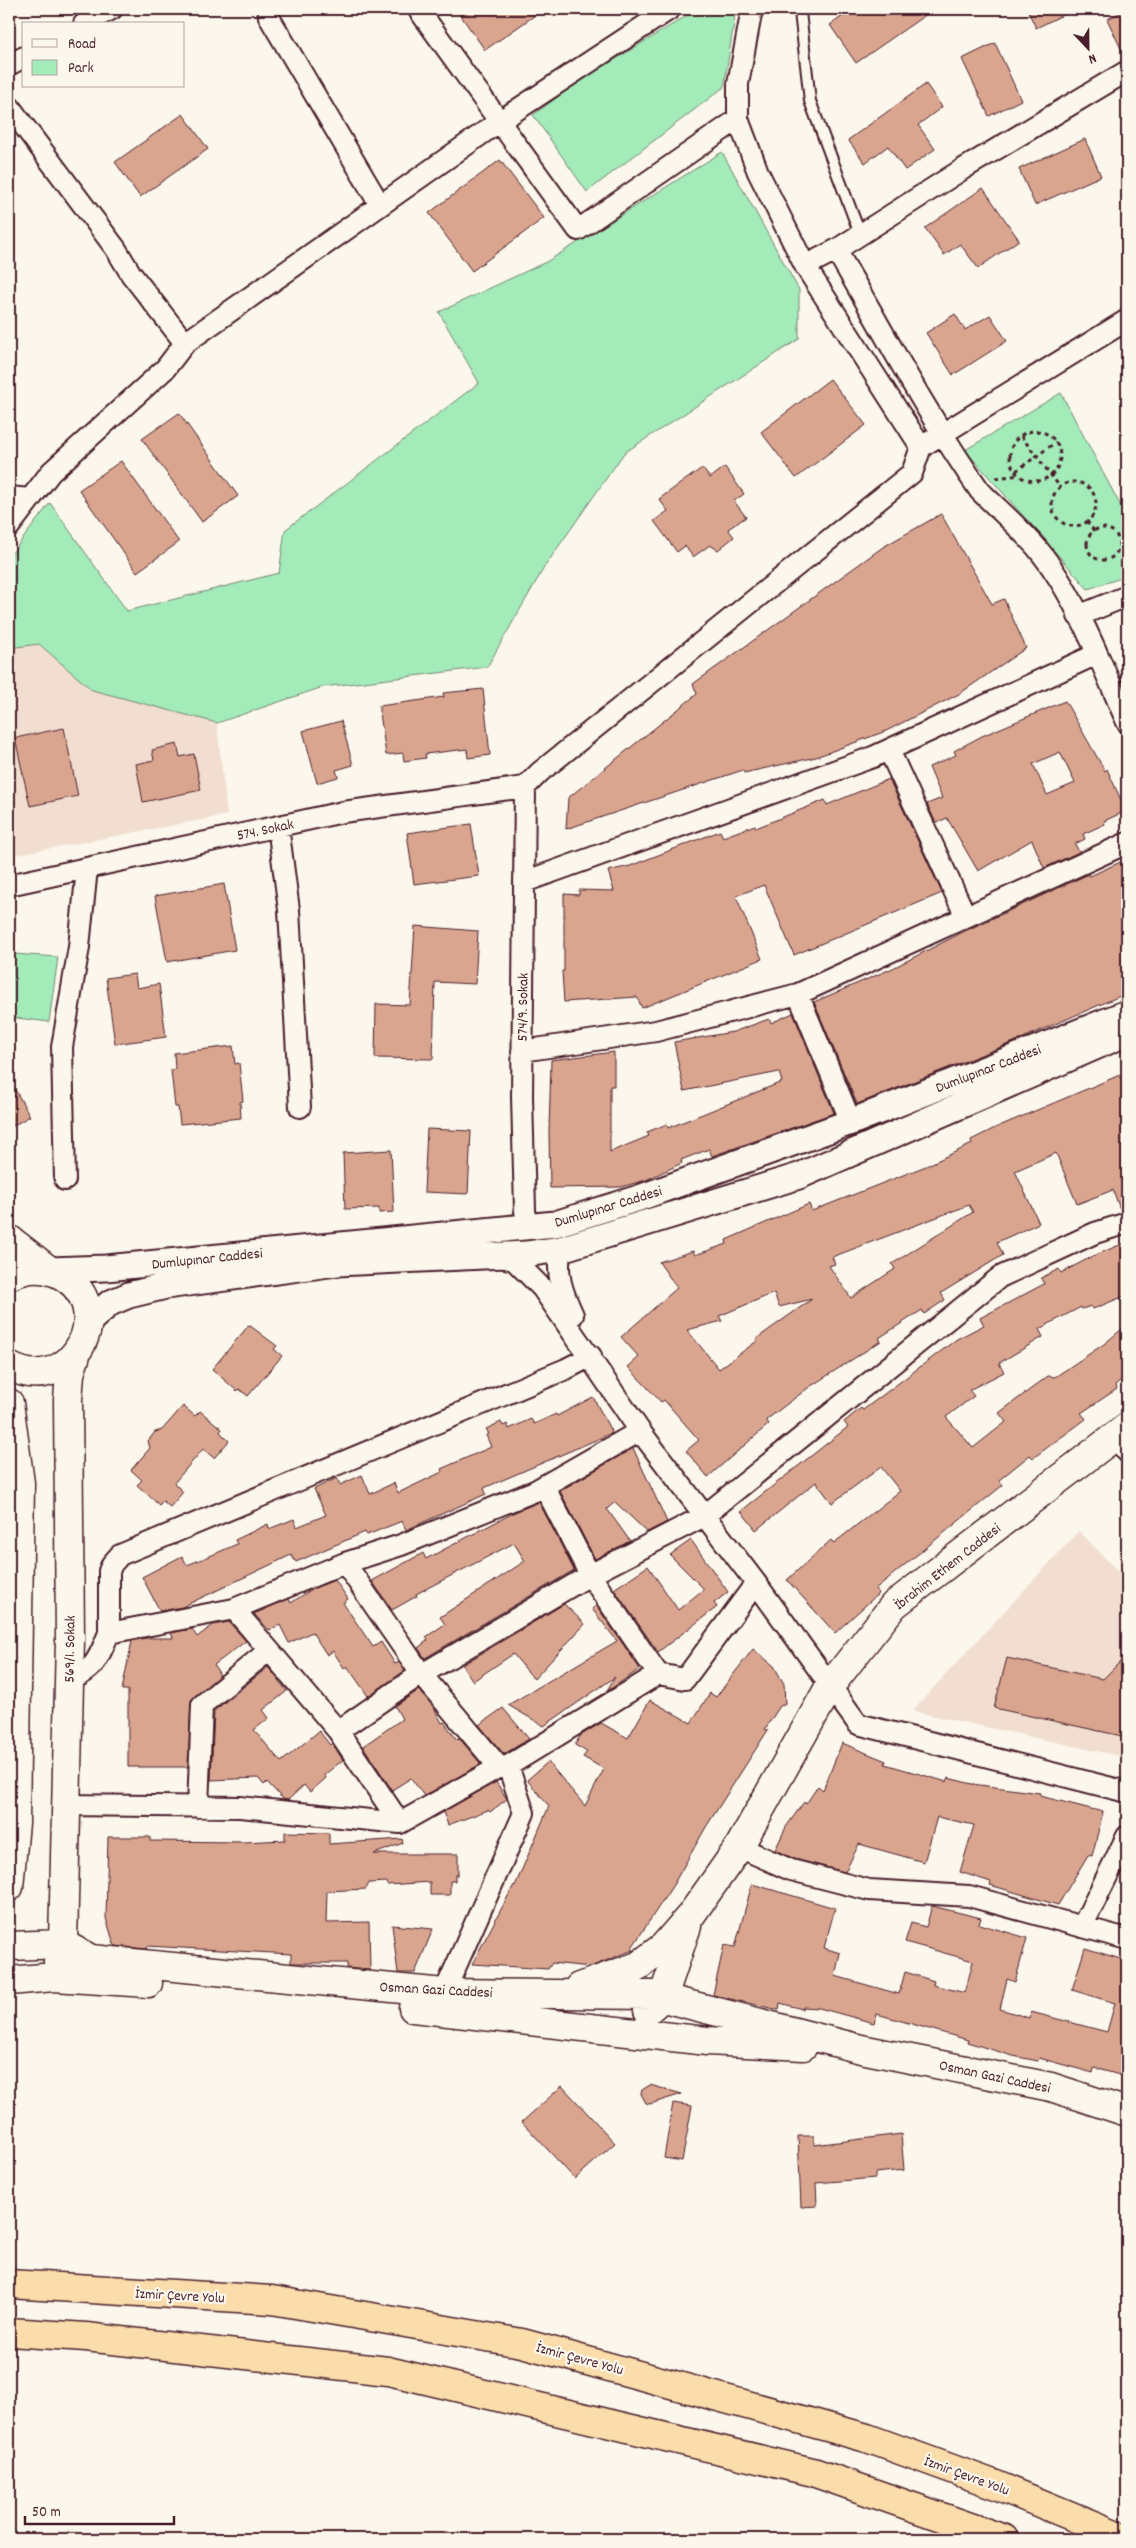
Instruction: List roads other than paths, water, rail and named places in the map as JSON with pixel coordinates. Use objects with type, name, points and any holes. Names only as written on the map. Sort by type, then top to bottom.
[{"type":"highway","name":"İzmir Çevre Yolu","points":[[9,2284],[272,2300],[522,2342],[867,2438],[996,2485],[1127,2539]]},
{"type":"highway","points":[[9,2332],[96,2338],[388,2372],[813,2472],[1004,2539]]},
{"type":"main road","points":[[9,1239],[49,1270],[65,1277],[78,1289],[86,1305],[88,1322]]},
{"type":"main road","points":[[9,1276],[33,1268],[49,1270]]},
{"type":"main road","name":"569/1. Sokak","points":[[54,1977],[63,1944],[64,1805],[68,1682],[68,1400],[70,1374],[76,1355],[85,1340],[88,1322]]},
{"type":"main road","points":[[9,1366],[17,1371],[33,1374],[49,1372],[64,1365],[76,1355]]},
{"type":"main road","points":[[9,1404],[12,1453],[20,1483],[12,1705],[15,1823],[9,1887]]},
{"type":"main road","name":"İbrahim Ethem Caddesi","points":[[558,1994],[638,1966],[664,1946],[691,1915],[738,1847],[830,1686],[894,1604],[1123,1439]]},
{"type":"main road","name":"İbrahim Ethem Caddesi","points":[[647,2002],[691,1915]]},
{"type":"main road","name":"İbrahim Ethem Caddesi","points":[[691,1915],[683,1969],[704,2008]]},
{"type":"main road","points":[[9,1946],[63,1944]]},
{"type":"main road","name":"Osman Gazi Caddesi","points":[[63,1944],[91,1959],[444,1993],[558,1994],[704,2008],[862,2049],[1050,2087],[1127,2112]]},
{"type":"main road","name":"İbrahim Ethem Caddesi","points":[[647,2002],[652,1956]]},
{"type":"main road","name":"Osman Gazi Caddesi","points":[[9,1981],[54,1977],[269,1990],[604,2030],[862,2049]]},
{"type":"main road","points":[[604,2030],[647,2002],[666,2036]]},
{"type":"street","points":[[88,22],[112,9]]},
{"type":"street","points":[[269,9],[269,17],[380,205]]},
{"type":"street","points":[[418,9],[578,230],[738,119]]},
{"type":"street","points":[[9,527],[51,472],[165,368],[185,343],[500,121],[670,9]]},
{"type":"street","points":[[752,9],[738,84],[738,119],[758,172],[806,266],[921,447]]},
{"type":"street","points":[[9,65],[22,58]]},
{"type":"street","points":[[806,266],[836,250],[971,164],[1127,71]]},
{"type":"street","points":[[9,106],[116,249],[131,274],[185,343]]},
{"type":"street","points":[[836,250],[942,433],[980,491],[1037,548],[1060,582],[1097,654],[1127,722]]},
{"type":"street","points":[[525,788],[540,772],[912,473],[921,447],[1127,320]]},
{"type":"street","points":[[9,497],[30,499]]},
{"type":"street","points":[[1078,616],[1127,596]]},
{"type":"street","points":[[524,882],[889,750],[1097,654]]},
{"type":"street","points":[[889,750],[966,917]]},
{"type":"street","name":"574. Sokak","points":[[9,885],[343,812],[525,788]]},
{"type":"street","name":"574/9. Sokak","points":[[525,788],[522,1051],[524,1210],[527,1227]]},
{"type":"street","points":[[278,826],[289,910],[300,1107]]},
{"type":"street","points":[[522,1051],[656,1031],[798,994],[1127,844]]},
{"type":"street","points":[[65,1180],[62,1048],[79,946],[88,868]]},
{"type":"street","points":[[798,994],[851,1122]]},
{"type":"street","name":"Dumlupınar Caddesi","points":[[49,1270],[106,1268],[555,1224],[639,1198],[851,1122],[1127,1013]]},
{"type":"street","name":"Dumlupınar Caddesi","points":[[88,1322],[99,1311],[116,1300],[166,1286],[337,1263],[490,1254],[526,1254],[562,1249],[799,1176],[1127,1033]]},
{"type":"street","points":[[338,1732],[422,1675],[590,1575],[704,1516],[1000,1276],[1095,1233],[1127,1223]]},
{"type":"street","points":[[562,1249],[558,1262],[560,1287],[591,1356]]},
{"type":"street","points":[[490,1254],[514,1260],[542,1288],[591,1356],[640,1431],[756,1583],[858,1724],[1127,1792]]},
{"type":"street","points":[[68,1682],[88,1672],[96,1664],[109,1633],[109,1571],[120,1554],[557,1373],[591,1356]]},
{"type":"street","points":[[109,1633],[234,1609],[345,1563],[401,1545],[544,1486],[640,1431]]},
{"type":"street","points":[[544,1486],[590,1575],[658,1674]]},
{"type":"street","points":[[345,1563],[422,1675],[504,1767],[524,1813],[444,1993]]},
{"type":"street","points":[[64,1805],[240,1807],[400,1823],[504,1767],[658,1674],[685,1679],[756,1583]]},
{"type":"street","points":[[234,1609],[338,1732],[400,1823]]},
{"type":"street","points":[[198,1807],[202,1705],[268,1651]]},
{"type":"street","points":[[1082,1927],[1127,1836]]},
{"type":"street","points":[[738,1847],[790,1870],[869,1890],[969,1896],[1127,1939]]},
{"type":"lane","points":[[804,9],[800,12],[810,101],[860,234]]}]
